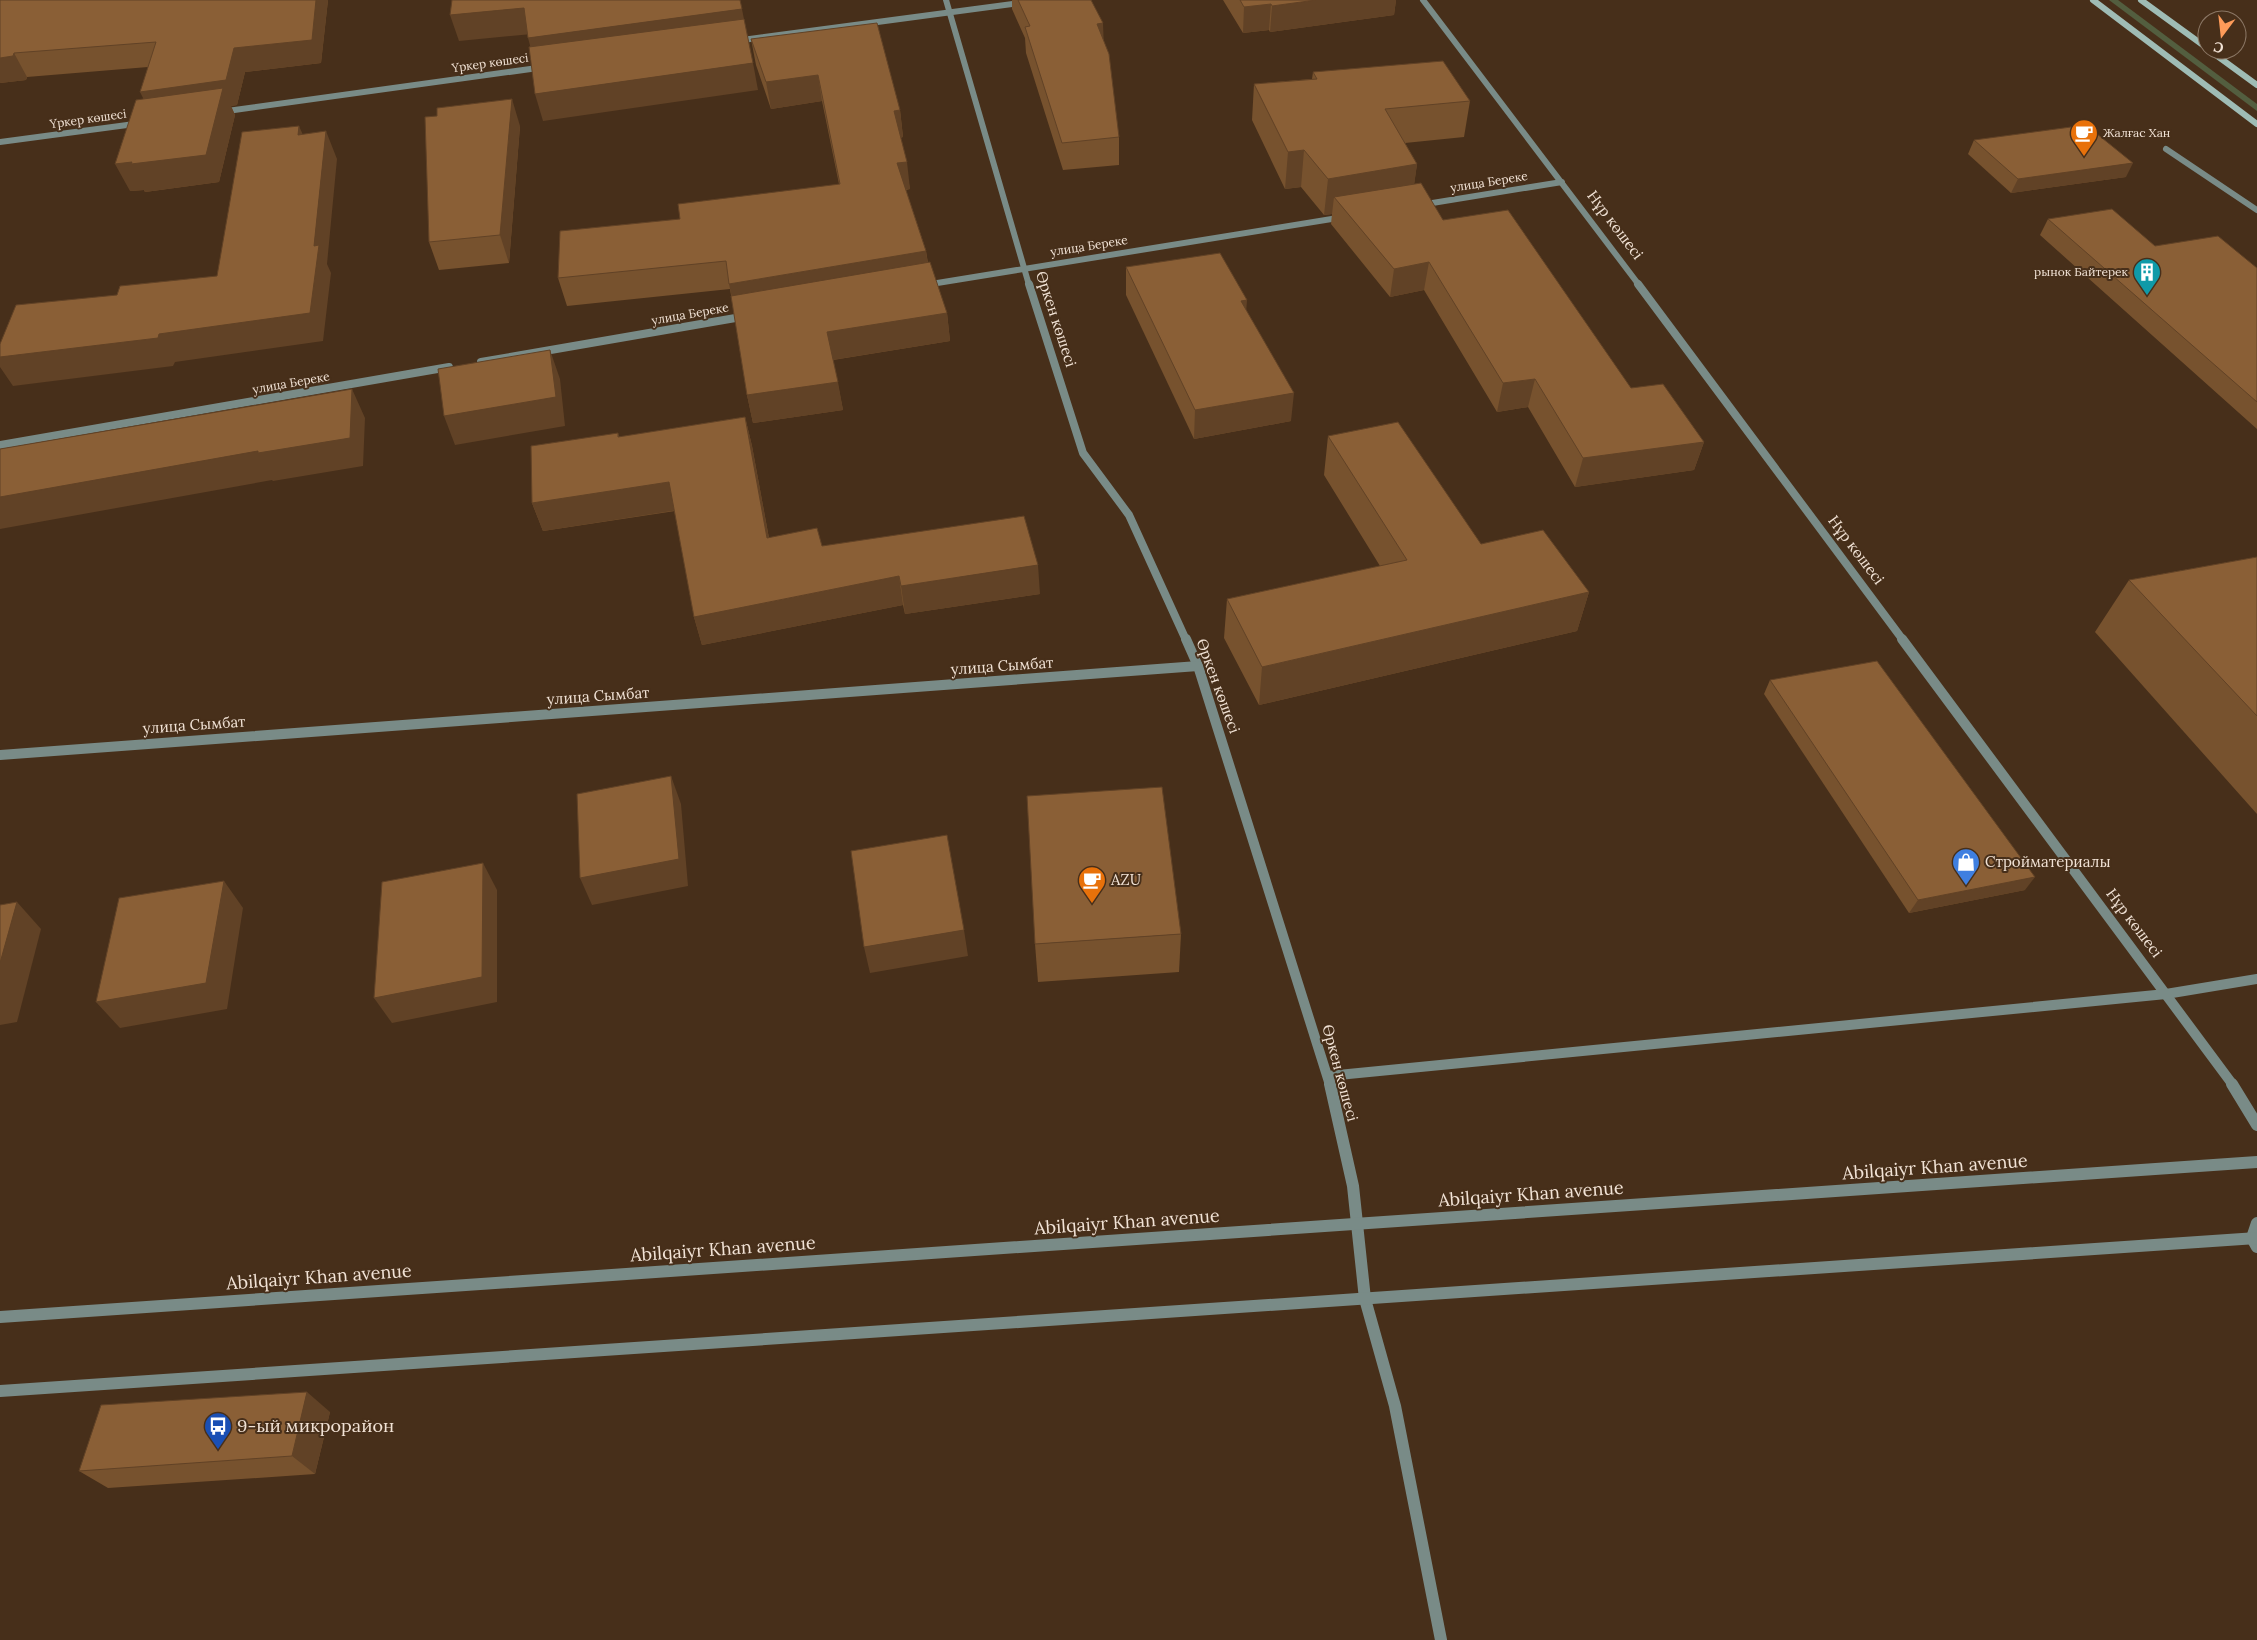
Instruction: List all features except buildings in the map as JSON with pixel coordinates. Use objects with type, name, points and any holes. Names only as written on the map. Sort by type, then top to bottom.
[{"type":"main road","points":[[2092,0],[2257,124]]},
{"type":"main road","points":[[2141,0],[2197,41]]},
{"type":"main road","points":[[2223,60],[2257,85]]},
{"type":"street","name":"Өркен көшесі","points":[[946,0],[1024,268],[1083,453],[1128,515],[1198,666],[1328,1076],[1353,1186],[1366,1299],[1395,1406],[1440,1640]]},
{"type":"street","points":[[722,42],[1042,0]]},
{"type":"street","name":"Нұр көшесі","points":[[1423,0],[1562,182],[2224,1072],[2257,1124]]},
{"type":"street","name":"Үркер көшесі","points":[[208,114],[554,66]]},
{"type":"street","name":"Үркер көшесі","points":[[0,142],[148,122]]},
{"type":"street","points":[[2166,148],[2257,210]]},
{"type":"street","name":"улица Береке","points":[[1416,205],[1562,182]]},
{"type":"street","name":"улица Береке","points":[[916,287],[1357,215]]},
{"type":"street","name":"улица Береке","points":[[473,363],[758,314]]},
{"type":"street","name":"улица Береке","points":[[0,445],[453,367]]},
{"type":"street","name":"улица Сымбат","points":[[0,755],[1198,666]]},
{"type":"street","points":[[1328,1076],[2166,994],[2257,979]]},
{"type":"street","name":"Abilqaiyr Khan avenue","points":[[0,1317],[2257,1162]]},
{"type":"street","points":[[0,1391],[2255,1241],[2257,1223]]},
{"type":"green space","points":[[2109,0],[2118,0],[2257,104],[2257,111]]},
{"type":"place","name":"Жалғас Хан","points":[[2084,157]]},
{"type":"place","name":"рынок Байтерек","points":[[2147,296]]},
{"type":"place","name":"Стройматериалы","points":[[1966,886]]},
{"type":"place","name":"AZU","points":[[1092,904]]},
{"type":"place","name":"9-ый микрорайон","points":[[218,1450]]}]
